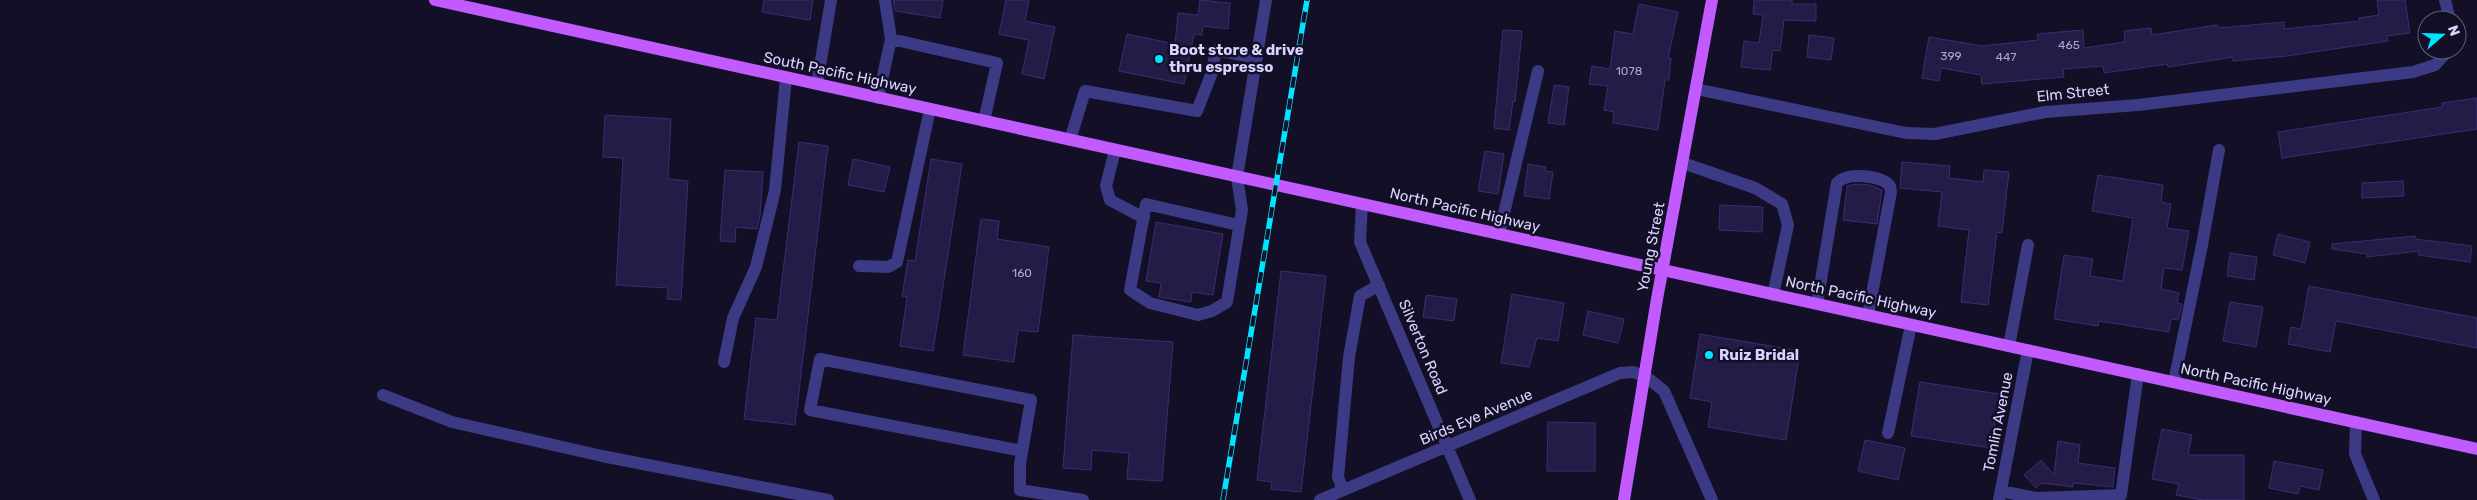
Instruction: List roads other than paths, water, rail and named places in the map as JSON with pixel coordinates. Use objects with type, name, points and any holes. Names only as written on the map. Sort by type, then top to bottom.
[{"type":"main road","name":"South Pacific Highway","points":[[435,0],[1237,177]]},
{"type":"main road","name":"Young Street","points":[[1624,500],[1712,0]]},
{"type":"main road","name":"North Pacific Highway","points":[[1237,177],[2477,449]]},
{"type":"street","points":[[818,84],[832,0]]},
{"type":"street","points":[[878,98],[891,38],[885,0]]},
{"type":"street","points":[[1238,225],[1146,204],[1130,290],[1150,303],[1198,315],[1212,311],[1227,302],[1238,225],[1242,210],[1237,177],[1266,0]]},
{"type":"street","points":[[891,38],[997,63],[984,121]]},
{"type":"street","points":[[1070,140],[1085,91],[1197,111],[1211,75],[1216,50],[1257,58]]},
{"type":"street","name":"Elm Street","points":[[1696,89],[1906,133],[1935,134],[2045,112],[2138,105],[2413,72],[2435,66],[2440,60]]},
{"type":"street","points":[[1499,234],[1538,71]]},
{"type":"street","points":[[724,362],[733,318],[756,267],[775,190],[786,78]]},
{"type":"street","points":[[859,266],[888,268],[897,262],[930,109]]},
{"type":"street","points":[[1115,150],[1106,186],[1110,200],[1144,218]]},
{"type":"street","points":[[2174,382],[2219,150]]},
{"type":"street","points":[[1683,162],[1755,188],[1782,204],[1788,225],[1773,295]]},
{"type":"street","points":[[1817,304],[1837,183],[1841,179],[1851,176],[1882,180],[1890,186],[1891,192],[1868,315]]},
{"type":"street","name":"Silverton Road","points":[[1362,204],[1360,242],[1470,500]]},
{"type":"street","points":[[2009,346],[2028,245]]},
{"type":"street","points":[[1343,490],[1338,477],[1349,357],[1360,296],[1379,285]]},
{"type":"street","points":[[1888,433],[1911,325]]},
{"type":"street","name":"Tomlin Avenue","points":[[2000,495],[2028,350]]},
{"type":"street","points":[[1022,452],[810,410],[820,358],[1031,400],[1022,452],[1020,490],[1083,500]]},
{"type":"street","name":"Birds Eye Avenue","points":[[1320,500],[1620,373],[1633,372],[1645,376]]},
{"type":"street","points":[[2000,495],[2036,498],[2121,495],[2138,374]]},
{"type":"street","points":[[1645,376],[1664,391],[1712,500]]},
{"type":"street","points":[[383,394],[452,422],[602,456],[828,500]]},
{"type":"street","points":[[2356,422],[2355,454],[2374,500]]},
{"type":"railway","points":[[1223,500],[1307,0]]},
{"type":"place","name":"Boot store & drive thru espresso","points":[[1159,59]]},
{"type":"place","name":"Ruiz Bridal","points":[[1709,355]]}]
